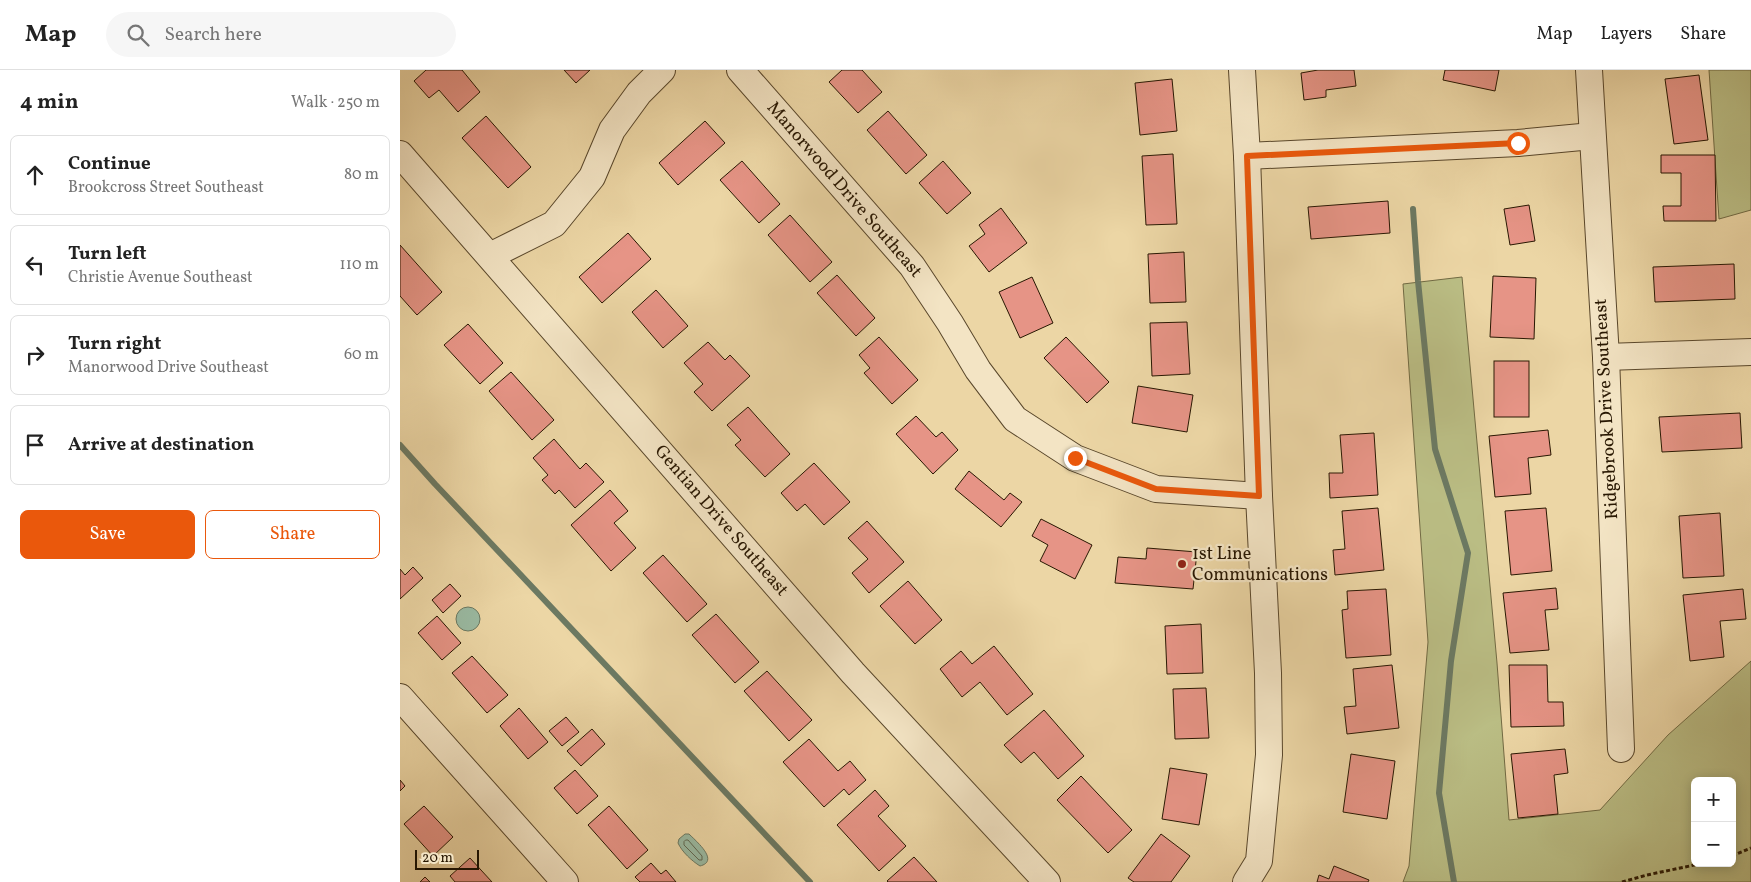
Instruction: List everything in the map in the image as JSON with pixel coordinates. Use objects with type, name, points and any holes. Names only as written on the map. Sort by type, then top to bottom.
[{"type":"street","points":[[490,256],[554,224],[592,177],[612,130],[639,93],[662,70]]},
{"type":"street","name":"Manorwood Drive Southeast","points":[[740,70],[912,266],[950,323],[978,370],[1015,419],[1075,458],[1156,489],[1259,496]]},
{"type":"street","points":[[1242,70],[1268,673],[1269,755],[1259,861],[1246,882]]},
{"type":"street","name":"Ridgebrook Drive Southeast","points":[[1589,70],[1606,357],[1621,749]]},
{"type":"street","points":[[1247,156],[1518,143],[1592,136]]},
{"type":"street","name":"Gentian Drive Southeast","points":[[400,154],[853,673],[1047,882]]},
{"type":"street","points":[[1606,357],[1751,352]]},
{"type":"street","points":[[400,697],[565,882]]},
{"type":"path","points":[[1736,854],[1751,848]]},
{"type":"path","points":[[1622,882],[1647,874],[1691,866]]},
{"type":"green space","points":[[1709,70],[1751,70],[1751,210],[1719,219]]},
{"type":"green space","points":[[1462,277],[1497,663],[1509,820],[1600,810],[1668,735],[1751,661],[1751,882],[1403,882],[1409,866],[1428,642],[1403,284]]},
{"type":"water","points":[[468,607],[477,610],[480,619],[477,628],[468,631],[459,628],[456,619],[459,610]]},
{"type":"water","points":[[685,834],[689,834],[705,851],[708,860],[706,863],[700,866],[682,850],[678,843],[679,839]]},
{"type":"building","points":[[426,70],[462,70],[480,92],[458,112],[439,90],[429,98],[414,81]]},
{"type":"building","points":[[564,70],[590,70],[576,83]]},
{"type":"building","points":[[842,70],[862,70],[882,92],[858,113],[829,82]]},
{"type":"building","points":[[1318,70],[1354,70],[1356,86],[1326,90],[1326,97],[1304,100],[1301,73]]},
{"type":"building","points":[[1445,70],[1499,70],[1495,91],[1443,80]]},
{"type":"building","points":[[1699,75],[1708,140],[1674,144],[1665,79]]},
{"type":"building","points":[[1172,79],[1177,131],[1140,135],[1135,83]]},
{"type":"building","points":[[888,111],[927,155],[906,174],[867,130]]},
{"type":"building","points":[[486,116],[531,167],[508,188],[462,138]]},
{"type":"building","points":[[705,121],[725,143],[678,185],[659,163]]},
{"type":"building","points":[[1173,154],[1177,224],[1146,225],[1142,156]]},
{"type":"building","points":[[1661,155],[1715,155],[1716,221],[1664,221],[1663,206],[1681,206],[1681,173],[1661,173]]},
{"type":"building","points":[[742,161],[780,204],[759,223],[720,180]]},
{"type":"building","points":[[943,161],[971,193],[947,214],[919,183]]},
{"type":"building","points":[[1388,201],[1390,233],[1311,239],[1308,207]]},
{"type":"building","points":[[1529,205],[1535,241],[1510,245],[1504,209]]},
{"type":"building","points":[[1001,208],[1027,243],[989,272],[969,246],[985,234],[979,225]]},
{"type":"building","points":[[790,215],[832,262],[810,282],[768,235]]},
{"type":"building","points":[[628,233],[651,259],[602,303],[579,277]]},
{"type":"building","points":[[400,245],[442,292],[417,315],[400,296]]},
{"type":"building","points":[[1184,252],[1186,302],[1150,303],[1148,254]]},
{"type":"building","points":[[1734,264],[1735,299],[1655,302],[1653,267]]},
{"type":"building","points":[[837,275],[875,318],[856,336],[817,293]]},
{"type":"building","points":[[1493,276],[1536,278],[1534,339],[1490,337]]},
{"type":"building","points":[[1032,277],[1053,323],[1020,338],[999,292]]},
{"type":"building","points":[[656,290],[688,326],[663,348],[632,312]]},
{"type":"building","points":[[1187,322],[1190,374],[1152,376],[1150,323]]},
{"type":"building","points":[[468,324],[503,363],[480,384],[444,345]]},
{"type":"building","points":[[879,337],[918,380],[892,404],[864,373],[870,368],[859,355]]},
{"type":"building","points":[[1066,337],[1109,382],[1087,403],[1044,358]]},
{"type":"building","points":[[708,342],[725,360],[730,355],[750,376],[712,411],[694,392],[703,384],[684,363]]},
{"type":"building","points":[[1494,361],[1529,361],[1529,417],[1494,417]]},
{"type":"building","points":[[511,372],[554,420],[532,440],[489,391]]},
{"type":"building","points":[[1138,386],[1193,395],[1187,432],[1132,423]]},
{"type":"building","points":[[748,407],[790,454],[765,477],[735,445],[741,440],[727,425]]},
{"type":"building","points":[[1740,413],[1742,448],[1662,452],[1659,417]]},
{"type":"building","points":[[916,416],[936,437],[942,432],[958,450],[933,474],[896,434]]},
{"type":"building","points":[[1548,430],[1551,455],[1528,458],[1531,494],[1495,497],[1489,436]]},
{"type":"building","points":[[1374,433],[1378,495],[1330,498],[1329,473],[1343,473],[1340,435]]},
{"type":"building","points":[[554,439],[580,469],[586,463],[604,482],[575,508],[559,490],[555,494],[542,480],[548,475],[533,458]]},
{"type":"building","points":[[814,463],[850,502],[824,525],[805,504],[797,511],[781,493]]},
{"type":"building","points":[[969,471],[1004,500],[1010,493],[1022,502],[1001,527],[955,489]]},
{"type":"building","points":[[610,490],[628,511],[614,523],[636,548],[611,571],[571,525]]},
{"type":"building","points":[[1378,508],[1384,570],[1335,575],[1333,550],[1345,549],[1342,511]]},
{"type":"building","points":[[1546,508],[1552,571],[1511,575],[1505,511]]},
{"type":"building","points":[[1720,513],[1724,576],[1683,578],[1679,516]]},
{"type":"building","points":[[1041,519],[1092,545],[1075,579],[1040,561],[1048,545],[1032,536]]},
{"type":"building","points":[[867,521],[904,562],[869,593],[852,573],[868,559],[848,538]]},
{"type":"building","points":[[1147,548],[1197,552],[1193,589],[1115,583],[1118,557],[1146,559]]},
{"type":"building","points":[[663,555],[707,604],[687,622],[643,573]]},
{"type":"building","points":[[413,567],[423,578],[400,599],[400,569],[405,575]]},
{"type":"building","points":[[908,581],[942,620],[915,644],[880,606]]},
{"type":"building","points":[[450,584],[461,596],[443,613],[432,600]]},
{"type":"building","points":[[1556,588],[1558,609],[1545,610],[1549,650],[1510,653],[1503,593]]},
{"type":"building","points":[[1386,589],[1391,655],[1346,658],[1342,610],[1348,609],[1347,591]]},
{"type":"building","points":[[1743,589],[1746,619],[1720,621],[1724,657],[1690,661],[1683,595]]},
{"type":"building","points":[[716,614],[759,662],[735,683],[692,635]]},
{"type":"building","points":[[437,616],[461,643],[442,660],[418,633]]},
{"type":"building","points":[[1201,624],[1203,673],[1167,674],[1165,626]]},
{"type":"building","points":[[994,646],[1033,694],[1007,715],[980,682],[962,697],[940,669],[961,651],[972,664]]},
{"type":"building","points":[[472,656],[508,695],[487,713],[452,673]]},
{"type":"building","points":[[1392,665],[1399,728],[1347,734],[1344,707],[1356,706],[1353,669]]},
{"type":"building","points":[[1509,665],[1547,665],[1548,702],[1563,702],[1564,726],[1511,727]]},
{"type":"building","points":[[767,671],[812,720],[789,741],[744,691]]},
{"type":"building","points":[[1206,688],[1209,738],[1175,739],[1173,689]]},
{"type":"building","points":[[519,708],[548,742],[528,759],[500,726]]},
{"type":"building","points":[[1044,710],[1084,756],[1058,779],[1034,752],[1021,763],[1004,745]]},
{"type":"building","points":[[566,717],[579,732],[562,746],[549,731]]},
{"type":"building","points":[[592,729],[605,744],[581,766],[567,751]]},
{"type":"building","points":[[809,739],[838,771],[850,761],[866,780],[849,795],[844,789],[824,807],[783,762]]},
{"type":"building","points":[[1565,749],[1568,773],[1554,775],[1558,814],[1518,818],[1511,754]]},
{"type":"building","points":[[1351,754],[1395,761],[1387,819],[1343,812]]},
{"type":"building","points":[[1170,768],[1207,774],[1199,825],[1162,819]]},
{"type":"building","points":[[575,770],[598,796],[577,814],[554,788]]},
{"type":"building","points":[[1081,776],[1132,830],[1108,853],[1057,800]]},
{"type":"building","points":[[400,780],[405,786],[400,791]]},
{"type":"building","points":[[875,790],[889,806],[878,816],[906,846],[879,871],[837,825]]},
{"type":"building","points":[[424,806],[453,837],[433,856],[404,824]]},
{"type":"building","points":[[609,806],[648,850],[627,869],[588,825]]},
{"type":"building","points":[[1161,834],[1190,856],[1171,882],[1134,882],[1128,878]]},
{"type":"building","points":[[914,857],[937,882],[887,881]]},
{"type":"building","points":[[470,858],[492,882],[455,882],[450,876]]},
{"type":"building","points":[[651,863],[661,874],[666,870],[676,882],[640,882],[635,877]]},
{"type":"building","points":[[1334,866],[1369,880],[1368,882],[1317,882],[1319,875],[1329,879]]},
{"type":"building","points":[[425,877],[430,882],[420,882]]},
{"type":"waterway","points":[[1413,209],[1418,281],[1435,449],[1468,553],[1451,661],[1439,793],[1454,882]]},
{"type":"waterway","points":[[400,445],[810,882]]},
{"type":"place","name":"1st Line Communications","points":[[1182,564]]},
{"type":"route","points":[[1075,458],[1156,489],[1259,496],[1247,156],[1518,143]]}]
